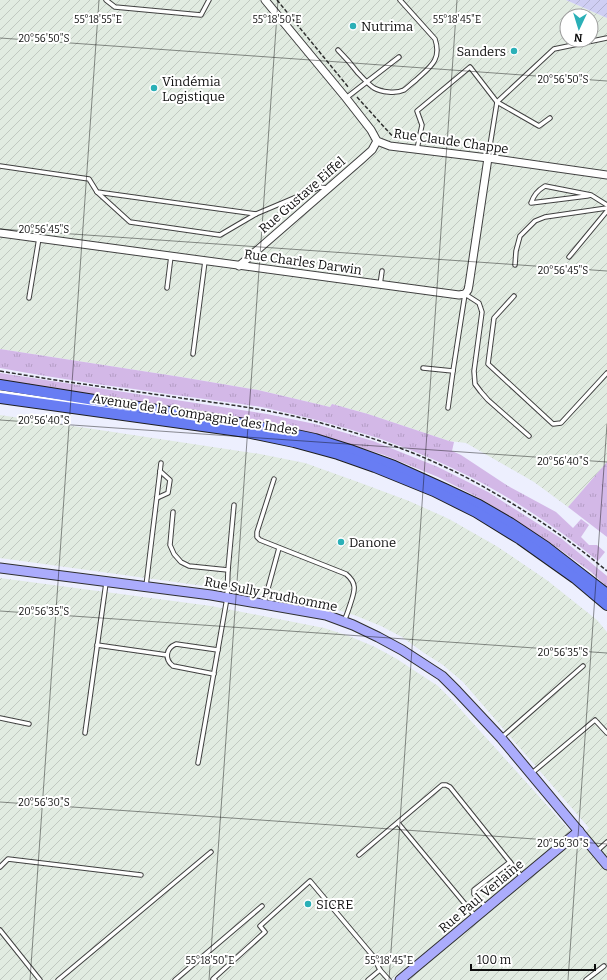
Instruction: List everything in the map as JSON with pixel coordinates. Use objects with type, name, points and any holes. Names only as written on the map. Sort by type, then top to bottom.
[{"type":"main road","name":"Avenue de la Compagnie des Indes","points":[[0,385],[245,424],[315,439],[350,450],[394,466],[479,505],[510,523],[546,547],[607,594]]},
{"type":"main road","name":"Avenue de la Compagnie des Indes","points":[[0,398],[246,432],[294,442],[338,454],[434,491],[476,512],[520,539],[575,578],[607,605]]},
{"type":"street","points":[[256,0],[265,1]]},
{"type":"street","name":"Rue Claude Chappe","points":[[265,1],[346,98],[371,130],[377,141],[390,146],[488,158],[607,176]]},
{"type":"street","name":"Rue Gustave Eiffel","points":[[239,266],[372,150],[377,141]]},
{"type":"street","points":[[465,294],[469,285],[488,158]]},
{"type":"street","name":"Rue Charles Darwin","points":[[0,233],[452,295],[465,294]]},
{"type":"street","name":"Rue Sully Prudhomme","points":[[0,568],[263,604],[326,616],[372,634],[396,646],[442,676],[501,738],[607,865]]},
{"type":"street","name":"Rue Paul Verlaine","points":[[400,980],[578,831]]},
{"type":"lane","points":[[106,0],[115,7],[201,15],[208,0]]},
{"type":"lane","points":[[338,50],[374,88],[381,90],[404,90],[433,65],[436,59],[437,46],[435,39],[400,0]]},
{"type":"lane","points":[[488,158],[497,102],[554,49],[607,38]]},
{"type":"lane","points":[[346,98],[399,57]]},
{"type":"lane","points":[[417,149],[422,125],[417,111],[470,67],[497,102],[539,126],[550,118]]},
{"type":"lane","points":[[0,166],[89,179],[97,192],[130,222],[220,235],[256,214],[320,187],[328,188]]},
{"type":"lane","points":[[591,195],[532,202],[534,194],[545,186],[591,195],[607,208]]},
{"type":"lane","points":[[97,192],[256,214]]},
{"type":"lane","points":[[570,257],[607,208]]},
{"type":"lane","points":[[515,265],[516,251],[520,236],[535,221],[545,217],[607,208]]},
{"type":"lane","points":[[30,298],[39,238]]},
{"type":"lane","points":[[167,288],[171,256]]},
{"type":"lane","points":[[193,354],[205,261]]},
{"type":"lane","points":[[380,285],[382,271]]},
{"type":"lane","points":[[448,408],[452,371],[465,294],[479,303],[482,312],[474,371],[475,384],[488,400],[529,436]]},
{"type":"lane","points":[[514,296],[494,318],[488,364],[553,424],[561,423],[607,373]]},
{"type":"lane","points":[[423,368],[452,371]]},
{"type":"lane","name":"Avenue de la Compagnie des Indes","points":[[0,392],[142,412]]},
{"type":"lane","name":"Avenue de la Compagnie des Indes","points":[[173,417],[291,436],[332,448],[400,473],[462,501],[500,521],[561,563],[607,599]]},
{"type":"lane","points":[[146,588],[161,463]]},
{"type":"lane","points":[[157,498],[168,493],[170,480],[160,471]]},
{"type":"lane","points":[[274,479],[256,534],[260,540],[351,577],[355,588],[344,622]]},
{"type":"lane","points":[[198,763],[227,598],[234,505]]},
{"type":"lane","points":[[173,512],[170,545],[174,554],[181,562],[189,566],[228,570]]},
{"type":"lane","points":[[263,604],[279,548]]},
{"type":"lane","points":[[85,733],[106,583]]},
{"type":"lane","points":[[214,674],[173,666],[167,660],[167,655],[170,648],[176,644],[218,650]]},
{"type":"lane","points":[[97,645],[167,655]]},
{"type":"lane","points":[[501,738],[584,666]]},
{"type":"lane","points":[[0,718],[29,724]]},
{"type":"lane","points":[[531,774],[595,720],[607,733]]},
{"type":"lane","points":[[359,855],[442,785],[446,785],[450,787],[523,878]]},
{"type":"lane","points":[[398,823],[476,916]]},
{"type":"lane","points":[[596,852],[607,842]]},
{"type":"lane","points":[[58,980],[211,852]]},
{"type":"lane","points":[[0,867],[8,859],[141,874]]},
{"type":"lane","points":[[487,908],[474,894],[474,890],[510,862]]},
{"type":"lane","points":[[215,980],[213,978],[266,932],[260,926],[310,881],[373,956],[380,970],[389,980]]},
{"type":"lane","points":[[175,980],[262,906]]},
{"type":"lane","points":[[0,930],[40,980]]},
{"type":"lane","points":[[586,980],[604,966]]},
{"type":"lane","points":[[368,980],[380,970]]},
{"type":"path","points":[[277,0],[353,93],[396,140]]},
{"type":"shaded area","points":[[0,0],[566,0],[584,8],[559,8],[559,48],[599,48],[599,14],[607,18],[607,462],[568,507],[534,482],[466,443],[449,441],[368,414],[332,404],[330,407],[258,390],[0,349]]},
{"type":"shaded area","points":[[566,0],[607,0],[607,18],[599,14],[599,8],[584,8]]},
{"type":"shaded area","points":[[0,415],[260,454],[305,463],[409,501],[449,519],[498,547],[548,581],[597,620],[607,632],[607,980],[407,980],[589,828],[463,682],[443,665],[402,637],[381,626],[354,615],[325,606],[211,587],[0,558]]},
{"type":"shaded area","points":[[0,578],[211,606],[324,628],[349,636],[375,647],[397,659],[438,686],[571,832],[391,980],[0,980]]},
{"type":"green space","points":[[0,349],[258,390],[330,407],[332,404],[454,442],[452,451],[461,455],[508,486],[556,512],[573,528],[581,519],[589,525],[581,537],[589,545],[597,545],[605,552],[598,561],[577,544],[531,512],[483,484],[433,459],[378,438],[350,429],[257,406],[71,380],[0,368]]},
{"type":"green space","points":[[0,373],[267,414],[315,424],[373,441],[438,467],[488,492],[562,539],[607,576],[607,587],[591,572],[555,546],[483,500],[438,477],[384,455],[320,435],[265,422],[7,383],[0,381]]},
{"type":"green space","points":[[607,462],[607,537],[568,507]]},
{"type":"place","name":"Nutrima","points":[[353,26]]},
{"type":"place","name":"Sanders","points":[[514,51]]},
{"type":"place","name":"Vindémia Logistique","points":[[154,88]]},
{"type":"place","name":"Danone","points":[[341,542]]},
{"type":"place","name":"SICRE","points":[[308,904]]}]
